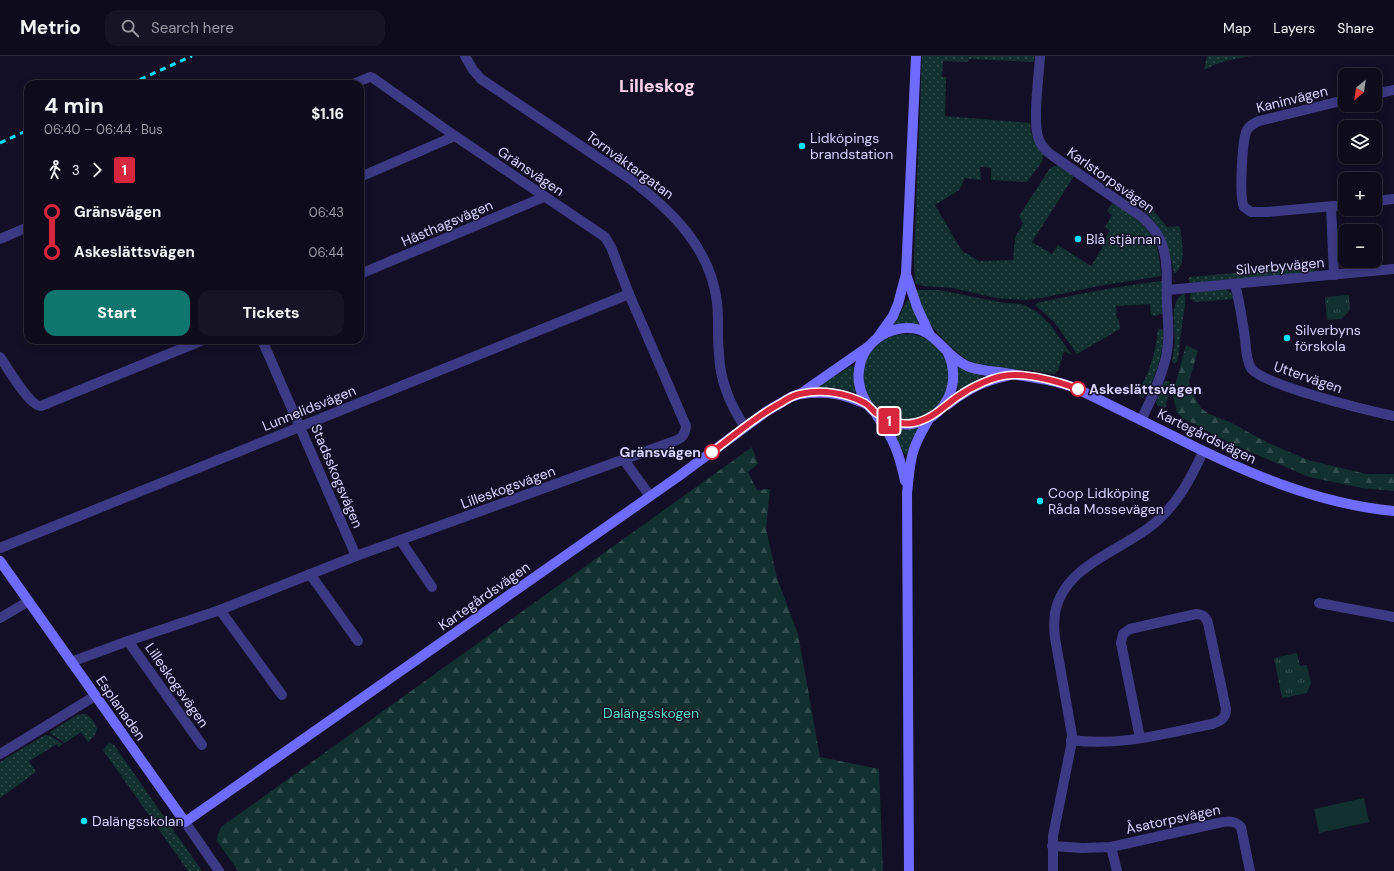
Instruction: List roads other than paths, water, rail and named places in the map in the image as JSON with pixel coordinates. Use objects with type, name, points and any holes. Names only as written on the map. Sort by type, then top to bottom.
[{"type":"street","name":"Tornväktargatan","points":[[465,56],[473,70],[481,79],[630,179],[653,196],[685,228],[708,267],[714,285],[719,325],[719,353],[722,379],[734,410],[745,427]]},
{"type":"street","points":[[877,339],[893,316],[898,304],[906,274],[916,56]]},
{"type":"street","name":"Karlstorpsvägen","points":[[1040,56],[1036,116],[1039,141],[1053,156],[1134,210],[1155,230],[1164,250],[1168,290],[1167,303],[1169,340],[1160,377],[1141,420]]},
{"type":"street","name":"Gränsvägen","points":[[363,80],[372,77],[455,136],[605,238],[611,247],[629,294],[686,426]]},
{"type":"street","points":[[1382,93],[1394,90]]},
{"type":"street","name":"Kaninvägen","points":[[1338,102],[1253,124],[1246,132],[1244,140],[1241,197],[1242,204],[1251,212],[1338,206]]},
{"type":"street","points":[[364,176],[455,136]]},
{"type":"street","name":"Hästhagsvägen","points":[[364,272],[544,197]]},
{"type":"street","points":[[1382,200],[1394,199]]},
{"type":"street","points":[[1331,207],[1334,275]]},
{"type":"street","points":[[0,239],[24,229]]},
{"type":"street","name":"Silverbyvägen","points":[[1168,290],[1235,285],[1394,268]]},
{"type":"street","points":[[906,274],[917,307],[930,335]]},
{"type":"street","name":"Uttervägen","points":[[1235,285],[1248,359],[1252,369],[1260,375],[1275,382],[1298,390],[1342,404],[1394,416]]},
{"type":"street","name":"Lunnelidsvägen","points":[[0,548],[629,294]]},
{"type":"street","points":[[907,493],[900,456],[896,446],[869,406],[860,386],[859,374],[861,361],[869,346],[883,334],[899,329],[915,329],[930,335],[939,342],[947,351],[953,366],[954,382],[949,397],[941,409],[930,418],[921,433],[914,450],[909,472],[907,493],[909,871]]},
{"type":"street","points":[[0,357],[28,398],[34,404],[41,406],[182,344]]},
{"type":"street","name":"Stadsskogsvägen","points":[[264,344],[356,556]]},
{"type":"street","name":"Kartegårdsvägen","points":[[800,394],[869,346]]},
{"type":"street","name":"Kartegårdsvägen","points":[[947,351],[957,360],[983,371],[1040,378],[1067,385],[1204,452],[1277,484],[1308,494],[1382,510],[1394,511]]},
{"type":"street","name":"Kartegårdsvägen","points":[[941,409],[979,384],[1011,375]]},
{"type":"street","name":"Kartegårdsvägen","points":[[185,822],[650,496],[767,411],[791,397],[800,394],[822,392],[835,393],[852,398],[869,406]]},
{"type":"street","points":[[869,406],[883,418],[896,423],[910,424],[930,418]]},
{"type":"street","name":"Lilleskogsvägen","points":[[71,662],[220,610],[356,556],[680,439],[684,435],[686,426]]},
{"type":"street","points":[[1053,871],[1052,846],[1055,822],[1072,740],[1055,638],[1055,613],[1061,595],[1072,580],[1086,568],[1157,522],[1174,504],[1183,491],[1204,452]]},
{"type":"street","points":[[624,460],[650,496]]},
{"type":"street","points":[[401,541],[432,587]]},
{"type":"street","name":"Esplanaden","points":[[0,561],[219,871]]},
{"type":"street","points":[[310,574],[358,641]]},
{"type":"street","points":[[0,618],[29,601]]},
{"type":"street","points":[[1319,603],[1394,616]]},
{"type":"street","points":[[220,610],[282,695]]},
{"type":"street","points":[[1072,740],[1084,742],[1112,742],[1140,738],[1219,722],[1226,714],[1226,709],[1208,623],[1202,615],[1196,614],[1130,629],[1123,634],[1121,643],[1140,738]]},
{"type":"street","name":"Lilleskogsvägen","points":[[128,641],[202,745]]},
{"type":"street","points":[[0,754],[95,696]]},
{"type":"street","name":"Åsatorpsvägen","points":[[1052,846],[1082,848],[1111,846],[1218,823],[1234,822],[1241,827],[1250,871]]},
{"type":"street","name":"Åsatorpsvägen","points":[[1111,846],[1117,871]]},
{"type":"railway","points":[[139,80],[192,56]]},
{"type":"railway","points":[[0,143],[24,132]]},
{"type":"place","name":"Lidköpings brandstation","points":[[802,146]]},
{"type":"place","name":"Blå stjärnan","points":[[1078,239]]},
{"type":"place","name":"Silverbyns förskola","points":[[1287,338]]},
{"type":"place","name":"Askeslättsvägen","points":[[1078,389]]},
{"type":"place","name":"Gränsvägen","points":[[712,452]]},
{"type":"place","name":"Coop Lidköping Råda Mossevägen","points":[[1040,501]]},
{"type":"place","name":"Dalängsskolan","points":[[84,821]]},
{"type":"district","name":"Lilleskog","points":[[657,86]]},
{"type":"park label","name":"Dalängsskogen","points":[[651,713]]}]
